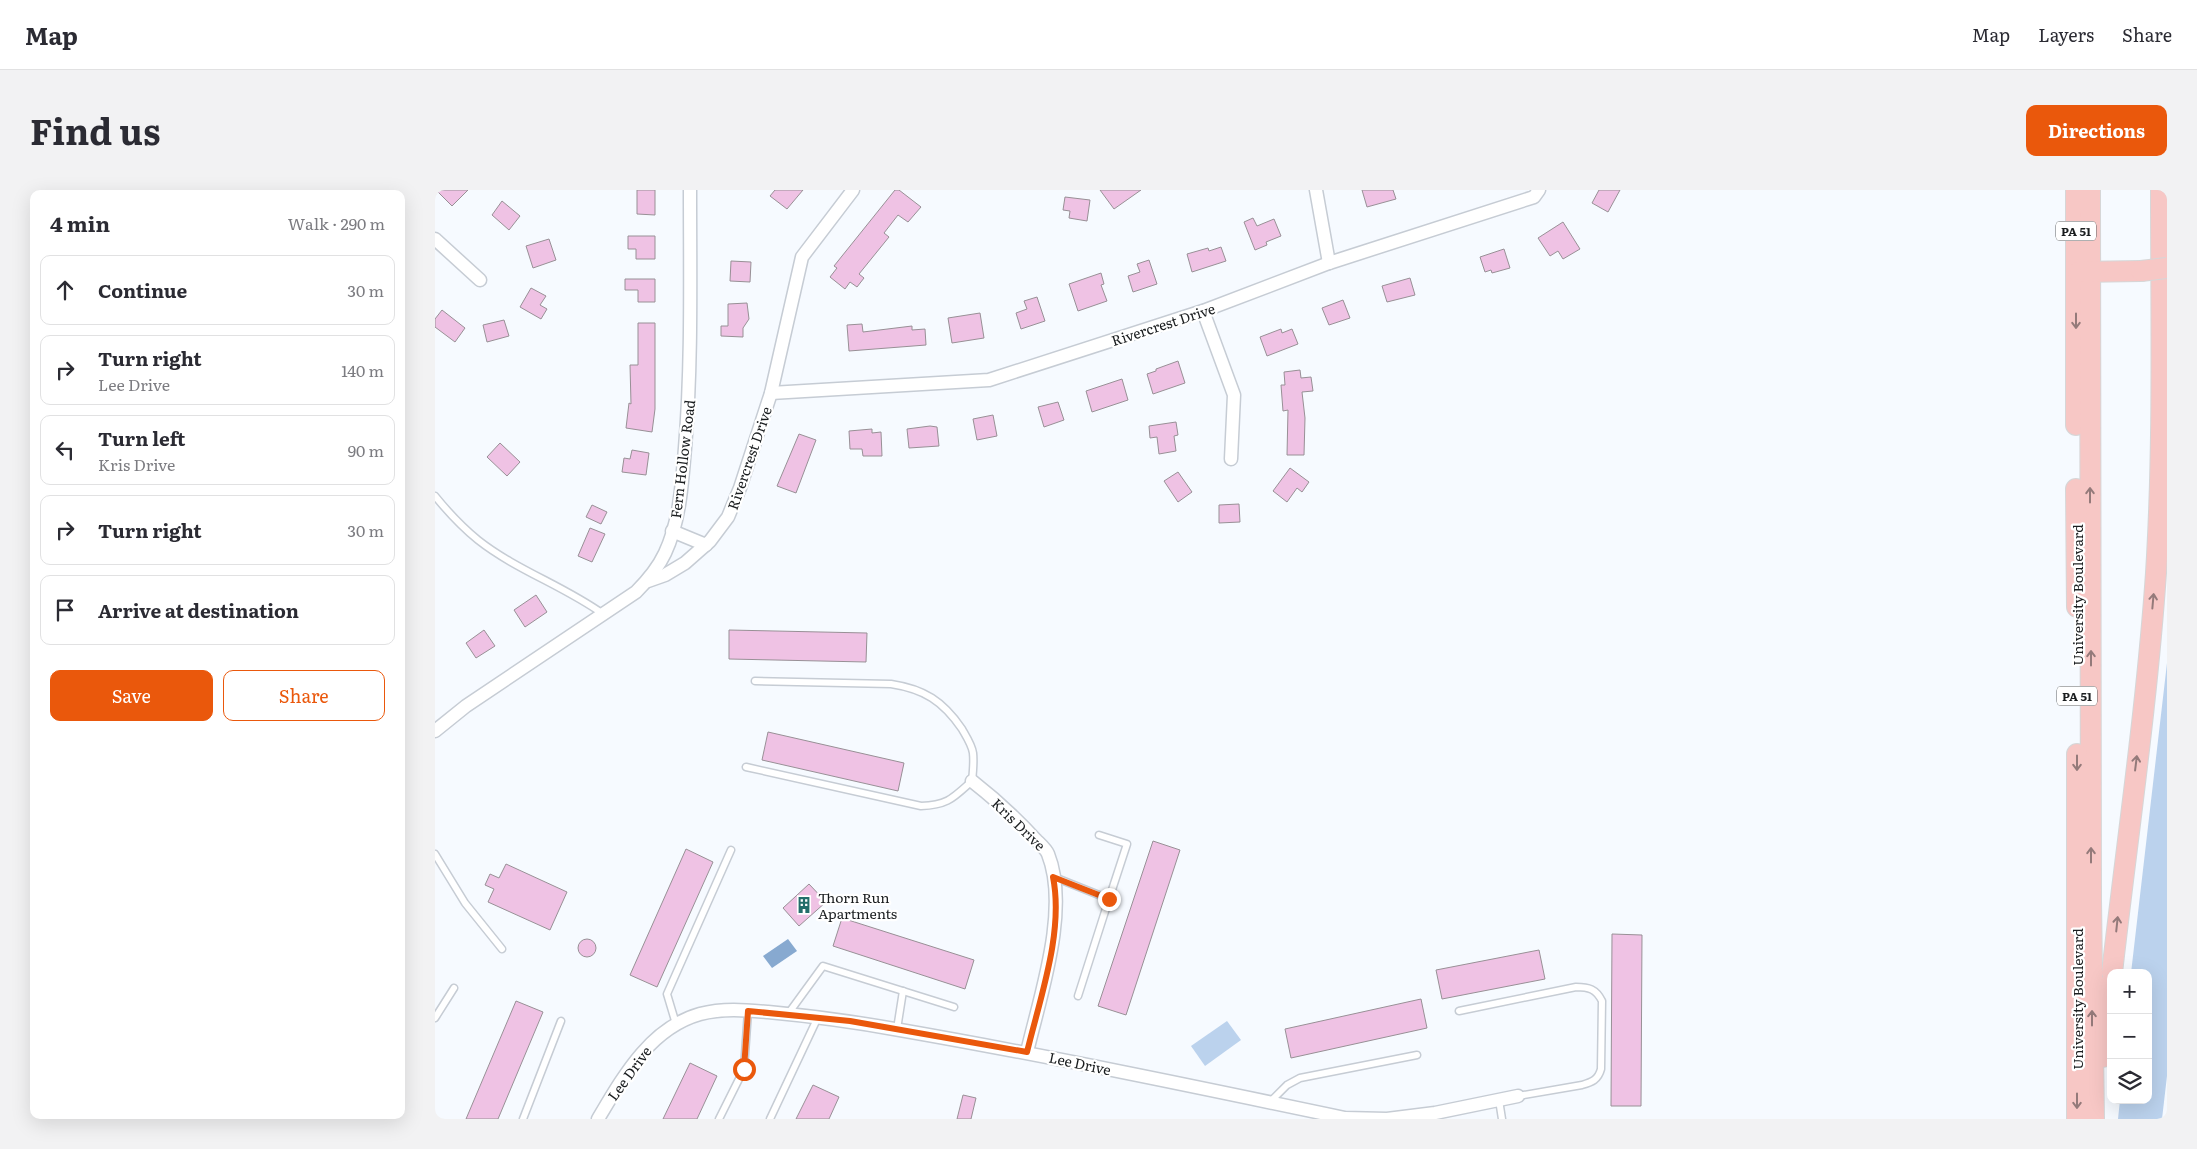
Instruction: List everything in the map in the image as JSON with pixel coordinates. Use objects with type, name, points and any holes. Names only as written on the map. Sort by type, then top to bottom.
[{"type":"main road","name":"University Boulevard","points":[[2076,190],[2084,272],[2077,1119]]},
{"type":"main road","points":[[2091,190],[2084,272],[2094,1119]]},
{"type":"main road","points":[[2112,969],[2149,644],[2155,573],[2160,449],[2161,190]]},
{"type":"main road","points":[[2084,272],[2141,271],[2167,268]]},
{"type":"main road","name":"University Boulevard","points":[[2099,1119],[2108,1014]]},
{"type":"street","name":"Fern Hollow Road","points":[[435,731],[466,706],[636,592],[648,581],[665,553],[672,531],[682,483],[689,396],[690,190]]},
{"type":"street","name":"Rivercrest Drive","points":[[648,581],[675,570],[706,545],[721,529],[735,502],[771,394],[802,257],[853,190]]},
{"type":"street","points":[[1316,190],[1329,264]]},
{"type":"street","name":"Rivercrest Drive","points":[[771,394],[989,380],[1203,311],[1329,264],[1534,196],[1539,190]]},
{"type":"street","points":[[435,239],[480,280]]},
{"type":"street","points":[[1203,311],[1233,395],[1231,459]]},
{"type":"street","points":[[672,531],[706,545]]},
{"type":"street","name":"Kris Drive","points":[[972,781],[1012,814],[1048,853],[1053,877],[1056,892],[1052,946],[1027,1052]]},
{"type":"street","name":"Lee Drive","points":[[598,1119],[623,1078],[652,1042],[676,1024],[699,1014],[726,1009],[818,1017],[897,1029],[1027,1052],[1345,1118],[1387,1119],[1435,1113],[1518,1096]]},
{"type":"lane","points":[[435,496],[463,527],[479,541],[580,598],[604,615]]},
{"type":"lane","points":[[746,767],[921,806],[940,805],[951,801],[972,781],[973,752],[967,737],[952,714],[931,697],[912,687],[891,684],[755,681]]},
{"type":"lane","points":[[1079,996],[1127,844],[1099,835]]},
{"type":"lane","points":[[676,1024],[667,994],[731,850]]},
{"type":"lane","points":[[435,854],[465,904],[502,949]]},
{"type":"lane","points":[[1053,877],[1109,899]]},
{"type":"lane","points":[[788,1014],[823,966],[954,1007]]},
{"type":"lane","points":[[1459,1011],[1576,987],[1589,987],[1598,993],[1602,1001],[1601,1069],[1599,1077],[1592,1082],[1582,1085],[1518,1096]]},
{"type":"lane","points":[[435,1018],[453,988]]},
{"type":"lane","points":[[897,1029],[903,991]]},
{"type":"lane","points":[[719,1119],[744,1069],[748,1011]]},
{"type":"lane","points":[[770,1119],[818,1017]]},
{"type":"lane","points":[[523,1119],[561,1021]]},
{"type":"lane","points":[[1270,1102],[1287,1085],[1300,1078],[1417,1055]]},
{"type":"lane","points":[[1499,1100],[1502,1119]]},
{"type":"shaded area","points":[[2167,663],[2167,1076],[2162,1119],[2118,1119],[2120,1104],[2152,1104],[2152,969],[2131,969]]},
{"type":"shaded area","points":[[788,939],[797,951],[772,968],[763,956]]},
{"type":"shaded area","points":[[1227,1021],[1241,1040],[1205,1066],[1191,1046]]},
{"type":"building","points":[[436,190],[468,190],[452,206]]},
{"type":"building","points":[[637,190],[655,190],[655,215],[637,214]]},
{"type":"building","points":[[775,190],[803,190],[787,209],[770,196]]},
{"type":"building","points":[[895,190],[899,190],[921,207],[908,222],[898,215],[884,233],[889,237],[859,274],[864,278],[857,287],[850,282],[845,289],[830,277],[837,268],[834,266]]},
{"type":"building","points":[[1100,190],[1141,190],[1114,209]]},
{"type":"building","points":[[1362,190],[1393,190],[1396,199],[1367,207]]},
{"type":"building","points":[[1599,190],[1620,190],[1608,212],[1592,203]]},
{"type":"building","points":[[1065,197],[1090,200],[1087,221],[1069,218],[1070,211],[1063,210]]},
{"type":"building","points":[[502,201],[520,216],[509,230],[492,215]]},
{"type":"building","points":[[1253,218],[1257,226],[1274,219],[1281,236],[1266,242],[1267,245],[1255,250],[1244,222]]},
{"type":"building","points":[[1563,222],[1580,249],[1563,259],[1558,251],[1550,256],[1538,238]]},
{"type":"building","points":[[628,236],[655,236],[655,259],[636,259],[636,249],[628,249]]},
{"type":"building","points":[[549,239],[556,260],[533,268],[526,246]]},
{"type":"building","points":[[1221,247],[1226,261],[1192,272],[1187,254],[1208,248],[1209,251]]},
{"type":"building","points":[[1504,249],[1510,268],[1492,273],[1491,270],[1485,272],[1480,257]]},
{"type":"building","points":[[1149,260],[1157,284],[1133,292],[1128,276],[1140,272],[1137,264]]},
{"type":"building","points":[[731,261],[751,262],[750,282],[730,281]]},
{"type":"building","points":[[1101,273],[1104,284],[1101,285],[1107,301],[1078,311],[1069,284]]},
{"type":"building","points":[[1410,278],[1415,295],[1387,302],[1382,286]]},
{"type":"building","points":[[625,279],[655,279],[655,302],[638,302],[638,290],[625,290]]},
{"type":"building","points":[[531,288],[546,296],[540,305],[547,309],[541,319],[520,307]]},
{"type":"building","points":[[1037,297],[1045,321],[1021,329],[1016,313],[1027,309],[1024,301]]},
{"type":"building","points":[[1343,300],[1350,318],[1329,325],[1322,308]]},
{"type":"building","points":[[747,303],[749,319],[743,328],[743,337],[721,336],[721,326],[728,326],[728,304]]},
{"type":"building","points":[[442,310],[465,328],[455,342],[435,327],[435,319]]},
{"type":"building","points":[[980,313],[984,338],[952,343],[948,318]]},
{"type":"building","points":[[504,320],[509,336],[487,342],[483,325]]},
{"type":"building","points":[[638,323],[655,323],[655,409],[652,432],[626,428],[629,403],[631,404],[630,365],[638,365]]},
{"type":"building","points":[[862,324],[863,332],[912,326],[912,330],[925,329],[926,345],[849,351],[847,325]]},
{"type":"building","points":[[1281,329],[1282,333],[1292,329],[1298,344],[1267,356],[1260,337]]},
{"type":"building","points":[[1178,361],[1185,383],[1153,394],[1147,374]]},
{"type":"building","points":[[1300,370],[1301,378],[1311,377],[1313,391],[1302,392],[1305,418],[1304,455],[1287,455],[1288,410],[1283,411],[1281,385],[1285,385],[1284,372]]},
{"type":"building","points":[[1122,379],[1128,400],[1092,412],[1086,391]]},
{"type":"building","points":[[1058,402],[1064,420],[1044,427],[1038,407]]},
{"type":"building","points":[[993,415],[997,436],[977,440],[973,419]]},
{"type":"building","points":[[1176,422],[1178,435],[1174,436],[1176,451],[1159,454],[1157,437],[1150,438],[1149,426]]},
{"type":"building","points":[[937,427],[939,446],[909,448],[907,429]]},
{"type":"building","points":[[872,429],[872,433],[881,432],[882,456],[863,456],[862,449],[850,449],[849,431]]},
{"type":"building","points":[[799,434],[816,440],[796,493],[777,486]]},
{"type":"building","points":[[500,443],[520,462],[507,476],[487,457]]},
{"type":"building","points":[[632,450],[649,453],[646,475],[622,472],[624,458],[630,459]]},
{"type":"building","points":[[1290,468],[1309,482],[1302,492],[1297,488],[1287,502],[1273,491]]},
{"type":"building","points":[[1178,472],[1192,492],[1178,502],[1164,481]]},
{"type":"building","points":[[1239,504],[1240,522],[1219,523],[1219,505]]},
{"type":"building","points":[[592,505],[607,512],[601,524],[586,517]]},
{"type":"building","points":[[590,528],[605,534],[592,562],[578,556]]},
{"type":"building","points":[[536,595],[547,612],[525,627],[514,610]]},
{"type":"building","points":[[484,630],[495,646],[476,658],[466,643]]},
{"type":"building","points":[[729,630],[867,633],[866,662],[729,659]]},
{"type":"building","points":[[768,732],[904,763],[898,791],[762,760]]},
{"type":"building","points":[[1153,841],[1180,850],[1126,1015],[1098,1006]]},
{"type":"building","points":[[686,849],[713,862],[657,987],[630,975]]},
{"type":"building","points":[[506,864],[567,892],[550,930],[488,902],[494,889],[485,885],[490,874],[499,878]]},
{"type":"building","name":"Thorn Run Apartments","points":[[809,884],[826,902],[799,926],[783,908]]},
{"type":"building","points":[[842,918],[974,960],[965,989],[833,946]]},
{"type":"building","points":[[1612,934],[1642,935],[1641,1106],[1611,1106]]},
{"type":"building","points":[[587,939],[593,942],[596,948],[593,954],[587,957],[581,954],[578,948],[581,942]]},
{"type":"building","points":[[1539,950],[1545,979],[1442,999],[1436,970]]},
{"type":"building","points":[[1421,999],[1427,1028],[1291,1058],[1285,1029]]},
{"type":"building","points":[[516,1001],[543,1012],[498,1119],[466,1119]]},
{"type":"building","points":[[690,1063],[717,1076],[697,1119],[663,1119]]},
{"type":"building","points":[[813,1085],[839,1097],[829,1119],[796,1119]]},
{"type":"building","points":[[963,1095],[976,1098],[971,1119],[957,1119]]},
{"type":"place","name":"Thorn Run Apartments","points":[[804,905]]},
{"type":"route","points":[[744,1069],[748,1011],[850,1021],[1027,1052],[1052,946],[1056,892],[1053,877],[1109,899]]}]
